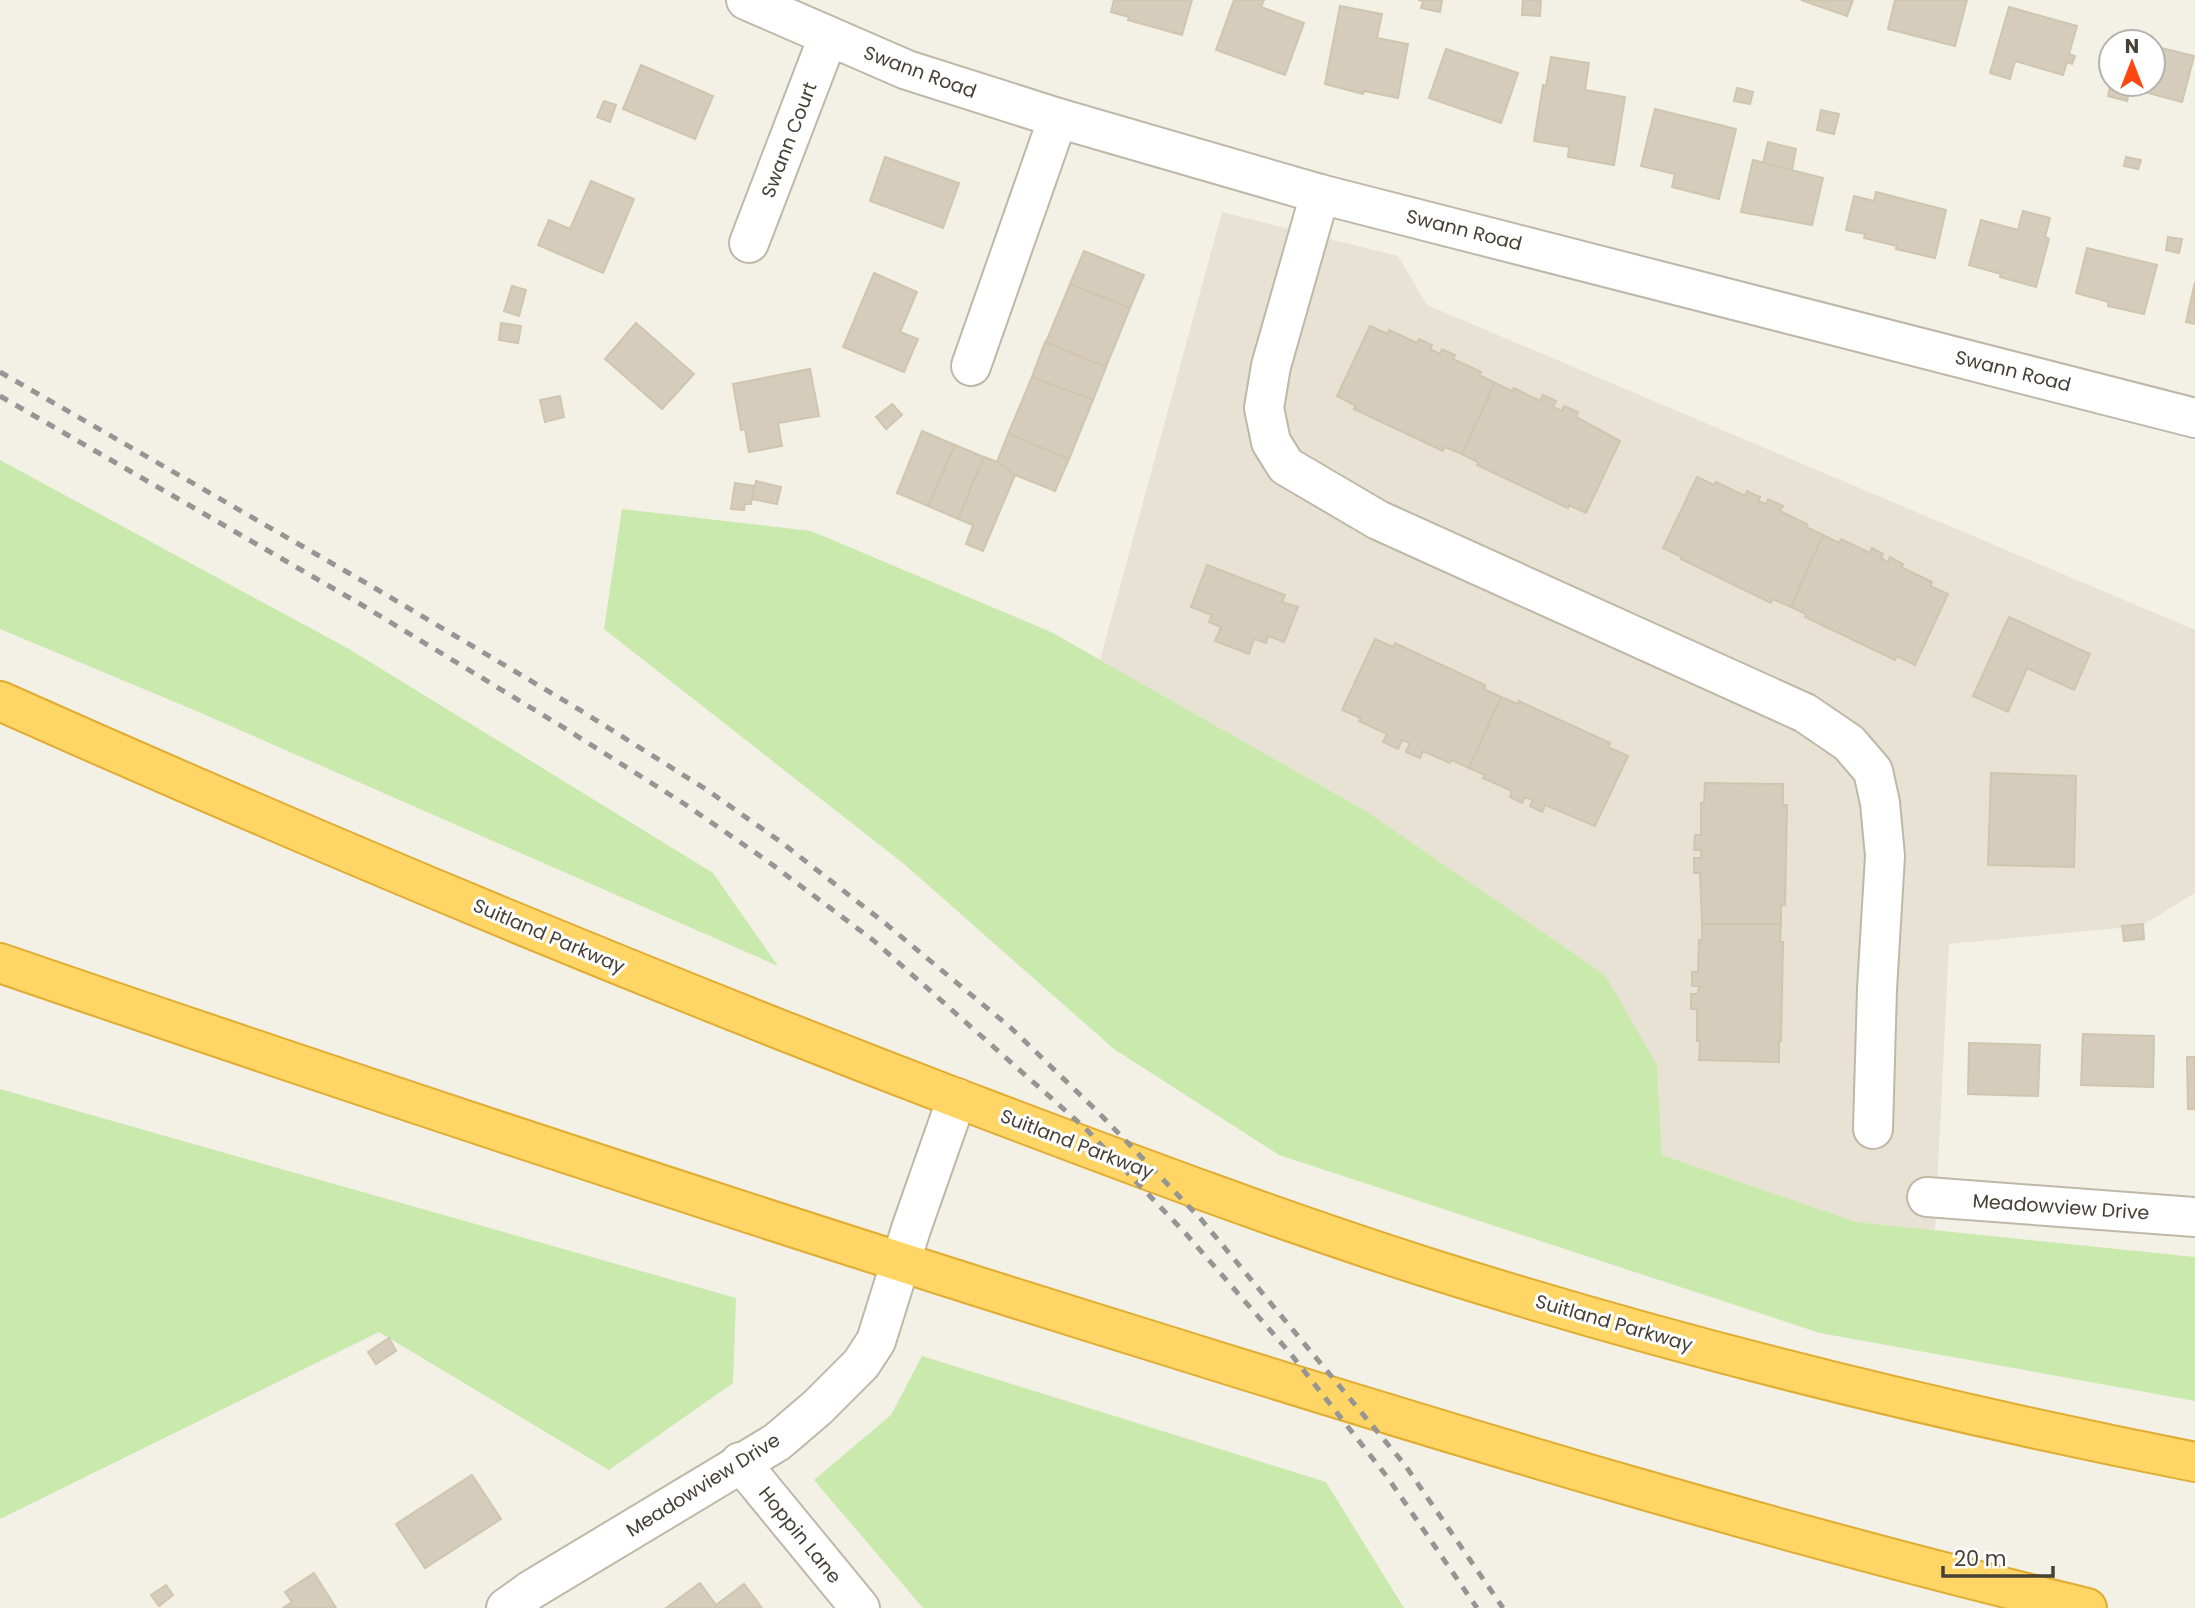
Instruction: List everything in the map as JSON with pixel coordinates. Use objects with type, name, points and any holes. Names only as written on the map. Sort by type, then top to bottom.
[{"type":"highway","name":"Suitland Parkway","points":[[0,701],[382,867],[596,956],[1137,1168],[1258,1211],[1541,1303],[1738,1358],[1899,1399],[2195,1462]]},
{"type":"highway","points":[[0,963],[374,1091],[901,1263],[1426,1426],[1717,1511],[2087,1608]]},
{"type":"street","name":"Swann Road","points":[[746,0],[907,70],[1058,118],[1320,194],[2195,418]]},
{"type":"street","name":"Swann Court","points":[[749,243],[828,37]]},
{"type":"street","points":[[971,366],[1058,118]]},
{"type":"street","points":[[1320,194],[1271,366],[1264,408],[1271,442],[1286,466],[1378,520],[1805,713],[1849,743],[1872,771],[1880,803],[1885,856],[1877,989],[1873,1129]]},
{"type":"street","name":"Meadowview Drive","points":[[513,1606],[740,1462],[777,1442],[818,1407],[861,1364],[876,1341],[957,1098]]},
{"type":"street","name":"Meadowview Drive","points":[[1927,1197],[2195,1217]]},
{"type":"street","name":"Hoppin Lane","points":[[740,1462],[860,1608]]},
{"type":"shaded area","points":[[1222,212],[1398,256],[1427,305],[2195,630],[2195,893],[2141,926],[1949,944],[1935,1230],[1856,1222],[1662,1155],[1657,1065],[1364,810],[1100,660]]},
{"type":"green space","points":[[0,460],[349,649],[713,873],[778,966],[201,713],[0,629]]},
{"type":"green space","points":[[622,509],[811,531],[1051,632],[1364,810],[1605,975],[1657,1065],[1662,1155],[1856,1222],[2195,1257],[2195,1401],[1820,1333],[1279,1155],[1114,1049],[904,864],[604,629]]},
{"type":"green space","points":[[0,1089],[736,1298],[733,1383],[609,1470],[379,1332],[0,1519]]},
{"type":"green space","points":[[922,1356],[1326,1482],[1404,1608],[923,1608],[814,1480],[891,1415]]},
{"type":"building","points":[[1114,0],[1192,0],[1182,35],[1128,20],[1129,17],[1111,12]]},
{"type":"building","points":[[1234,0],[1264,0],[1261,7],[1304,23],[1285,75],[1216,50]]},
{"type":"building","points":[[1418,0],[1442,0],[1440,12],[1421,8],[1423,1]]},
{"type":"building","points":[[1523,0],[1541,0],[1540,16],[1522,15]]},
{"type":"building","points":[[1801,0],[1853,0],[1847,16]]},
{"type":"building","points":[[1895,0],[1967,0],[1955,46],[1888,29]]},
{"type":"building","points":[[1340,6],[1382,14],[1377,38],[1408,44],[1398,98],[1364,91],[1363,94],[1325,84]]},
{"type":"building","points":[[2009,7],[2077,26],[2069,54],[2075,56],[2072,64],[2067,62],[2063,75],[2015,61],[2010,79],[1990,73]]},
{"type":"building","points":[[1446,49],[1518,73],[1501,123],[1429,98]]},
{"type":"building","points":[[2167,49],[2194,56],[2182,102],[2167,98]]},
{"type":"building","points":[[1551,57],[1589,63],[1585,90],[1625,97],[1614,165],[1568,157],[1569,147],[1534,141],[1543,85],[1546,86]]},
{"type":"building","points":[[641,65],[713,96],[695,139],[623,109]]},
{"type":"building","points":[[1737,88],[1753,92],[1750,104],[1734,101]]},
{"type":"building","points":[[604,101],[616,105],[610,122],[597,117]]},
{"type":"building","points":[[1655,109],[1736,129],[1719,199],[1672,187],[1675,174],[1641,166]]},
{"type":"building","points":[[1821,110],[1839,114],[1834,134],[1817,130]]},
{"type":"building","points":[[1768,142],[1796,149],[1792,170],[1763,163]]},
{"type":"building","points":[[885,157],[959,183],[943,228],[870,201]]},
{"type":"building","points":[[2126,157],[2141,160],[2138,169],[2124,166]]},
{"type":"building","points":[[1753,160],[1823,178],[1812,225],[1741,212]]},
{"type":"building","points":[[591,181],[634,199],[603,273],[538,245],[549,220],[570,229]]},
{"type":"building","points":[[1876,192],[1946,210],[1935,258],[1896,249],[1897,246],[1864,238],[1865,234],[1846,230],[1854,196],[1874,201]]},
{"type":"building","points":[[2023,211],[2050,218],[2045,237],[2049,239],[2036,287],[1969,265],[1981,220],[2018,230]]},
{"type":"building","points":[[2168,237],[2182,239],[2179,253],[2166,250]]},
{"type":"building","points":[[2087,248],[2157,265],[2144,314],[2108,306],[2109,302],[2076,293]]},
{"type":"building","points":[[1084,251],[1144,275],[1130,308],[1070,284]]},
{"type":"building","points":[[874,273],[917,292],[900,332],[918,339],[904,372],[843,347]]},
{"type":"building","points":[[2195,282],[2195,324],[2186,322]]},
{"type":"building","points":[[1070,284],[1130,308],[1106,367],[1046,342]]},
{"type":"building","points":[[512,286],[526,290],[519,316],[504,311]]},
{"type":"building","points":[[501,323],[521,326],[518,343],[499,340]]},
{"type":"building","points":[[636,323],[694,374],[662,409],[605,359]]},
{"type":"building","points":[[1370,326],[1388,334],[1389,330],[1417,343],[1419,339],[1432,345],[1430,349],[1440,354],[1442,349],[1455,355],[1453,359],[1481,372],[1479,375],[1495,383],[1462,454],[1445,447],[1443,451],[1354,409],[1356,406],[1337,396]]},
{"type":"building","points":[[1045,342],[1106,367],[1093,400],[1032,377]]},
{"type":"building","points":[[810,369],[819,416],[778,423],[782,446],[749,452],[745,429],[741,430],[733,384]]},
{"type":"building","points":[[1032,377],[1093,400],[1069,459],[1008,434]]},
{"type":"building","points":[[1495,383],[1512,391],[1514,388],[1540,401],[1543,395],[1556,401],[1553,407],[1562,411],[1564,406],[1578,412],[1576,417],[1620,441],[1586,513],[1569,505],[1568,508],[1477,465],[1478,462],[1462,454]]},
{"type":"building","points":[[560,396],[564,417],[545,422],[540,400]]},
{"type":"building","points":[[892,404],[902,415],[886,429],[876,417]]},
{"type":"building","points":[[922,431],[955,445],[928,506],[897,493]]},
{"type":"building","points":[[1008,434],[1069,459],[1055,491],[1015,475],[997,462]]},
{"type":"building","points":[[955,445],[984,457],[958,519],[928,506]]},
{"type":"building","points":[[984,457],[997,462],[1015,475],[983,551],[966,544],[973,525],[958,519]]},
{"type":"building","points":[[1697,477],[1714,485],[1716,482],[1745,496],[1747,491],[1760,497],[1758,501],[1766,504],[1768,499],[1783,506],[1780,511],[1823,535],[1791,607],[1773,599],[1771,603],[1663,548]]},
{"type":"building","points":[[756,481],[781,487],[777,504],[752,499]]},
{"type":"building","points":[[735,483],[754,486],[751,504],[745,504],[744,510],[731,509]]},
{"type":"building","points":[[1823,535],[1839,543],[1841,539],[1870,553],[1872,548],[1883,554],[1881,558],[1888,562],[1890,557],[1903,564],[1901,567],[1932,582],[1930,586],[1948,594],[1915,665],[1897,656],[1895,660],[1805,617],[1806,614],[1791,607]]},
{"type":"building","points":[[1207,565],[1285,595],[1282,602],[1298,607],[1284,642],[1268,636],[1266,643],[1254,639],[1249,654],[1215,641],[1221,627],[1209,622],[1212,615],[1191,607]]},
{"type":"building","points":[[2009,617],[2090,654],[2074,690],[2027,668],[2008,712],[1973,696]]},
{"type":"building","points":[[1375,639],[1393,647],[1395,643],[1485,685],[1484,689],[1501,697],[1469,768],[1423,751],[1420,758],[1406,752],[1410,743],[1402,740],[1398,749],[1383,742],[1387,734],[1342,710]]},
{"type":"building","points":[[1501,697],[1518,704],[1519,701],[1610,743],[1608,747],[1628,756],[1595,826],[1545,805],[1542,812],[1530,806],[1533,800],[1525,797],[1522,803],[1510,797],[1512,791],[1483,778],[1485,775],[1469,768]]},
{"type":"building","points":[[1991,773],[2076,776],[2074,867],[1988,865]]},
{"type":"building","points":[[1705,783],[1783,784],[1783,805],[1787,805],[1785,905],[1781,905],[1781,924],[1702,924],[1700,873],[1694,873],[1694,858],[1701,858],[1701,850],[1694,850],[1695,835],[1701,835],[1701,803],[1704,803]]},
{"type":"building","points":[[1702,924],[1781,924],[1780,942],[1783,942],[1779,1062],[1699,1060],[1697,1009],[1691,1009],[1691,994],[1698,994],[1699,986],[1692,986],[1692,972],[1698,972]]},
{"type":"building","points":[[2143,924],[2144,939],[2124,941],[2122,926]]},
{"type":"building","points":[[2083,1034],[2154,1036],[2153,1087],[2081,1085]]},
{"type":"building","points":[[1969,1043],[2040,1045],[2038,1096],[1968,1094]]},
{"type":"building","points":[[2187,1057],[2195,1057],[2195,1109],[2188,1109]]},
{"type":"building","points":[[389,1338],[396,1351],[376,1364],[368,1352]]},
{"type":"building","points":[[472,1475],[501,1519],[425,1568],[396,1524]]},
{"type":"building","points":[[314,1573],[336,1608],[283,1608],[292,1602],[285,1592]]},
{"type":"building","points":[[700,1583],[716,1605],[744,1584],[762,1608],[666,1608]]},
{"type":"building","points":[[166,1585],[173,1595],[159,1606],[151,1595]]},
{"type":"railway","points":[[0,372],[580,710],[707,790],[781,842],[886,924],[1010,1027],[1099,1113],[1200,1218],[1405,1465],[1503,1608]]},
{"type":"railway","points":[[0,396],[362,605],[566,729],[683,803],[766,860],[873,940],[1085,1128],[1187,1235],[1290,1353],[1388,1478],[1477,1608]]}]
